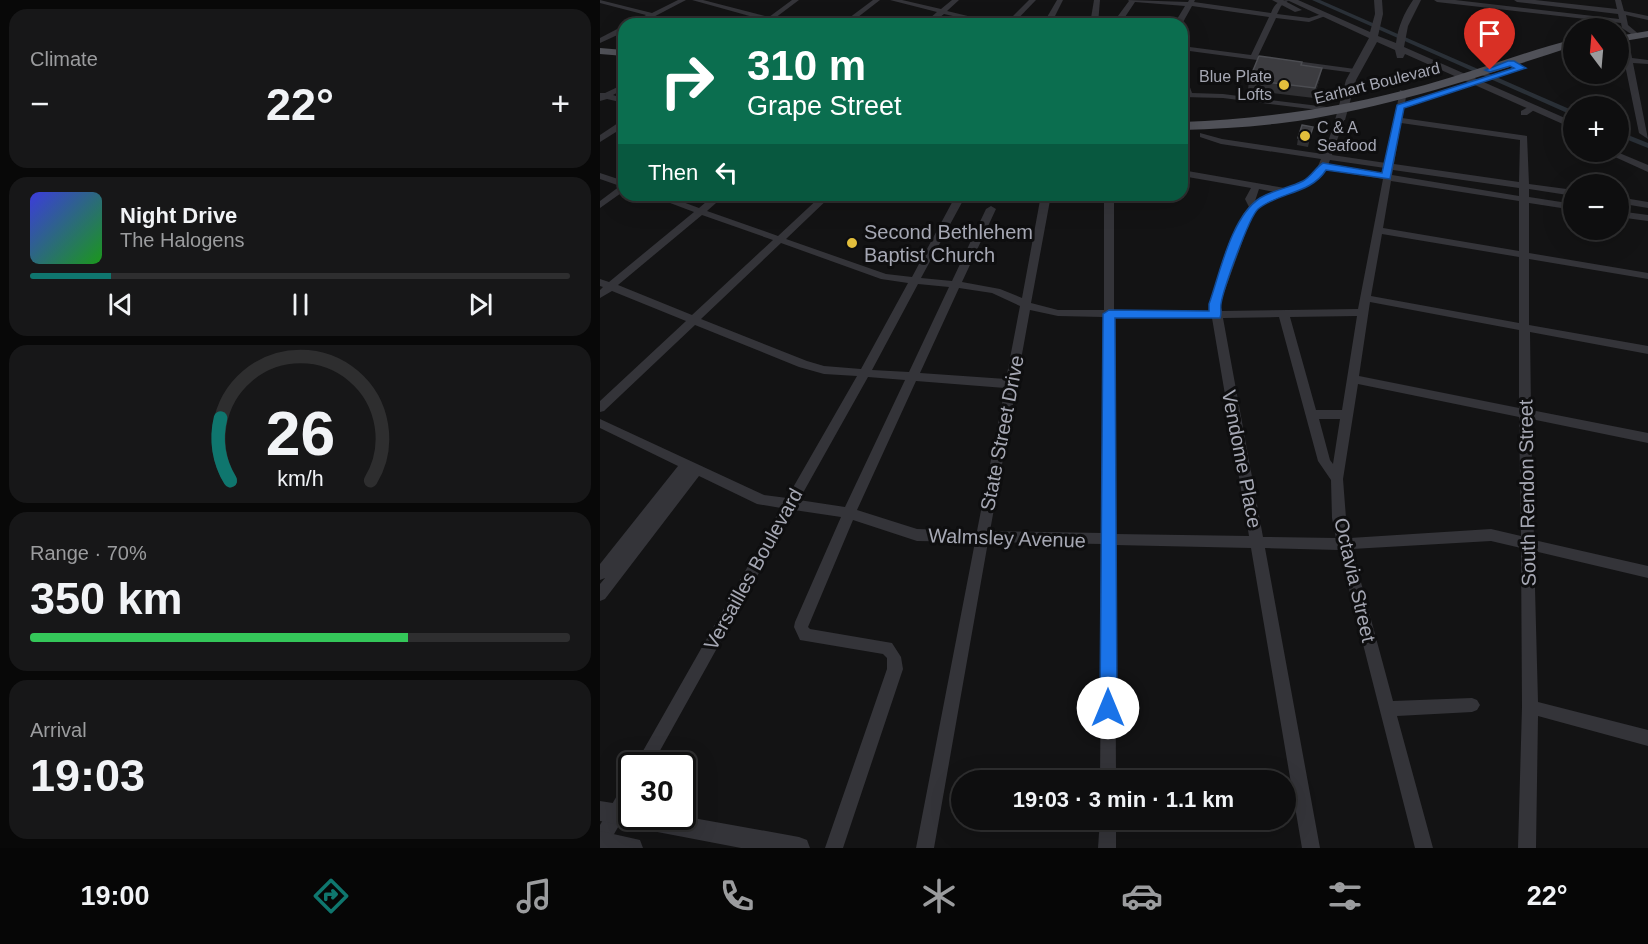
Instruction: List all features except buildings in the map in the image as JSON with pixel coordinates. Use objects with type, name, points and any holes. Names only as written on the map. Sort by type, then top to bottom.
[{"type":"main road","points":[[1629,33],[1648,29]]},
{"type":"main road","name":"Earhart Boulevard","points":[[1188,135],[1203,135],[1341,116],[1495,72],[1563,46]]},
{"type":"main road","points":[[600,51],[618,52]]},
{"type":"main road","name":"Earhart Boulevard","points":[[1516,65],[1563,54]]},
{"type":"main road","points":[[600,58],[618,60]]},
{"type":"main road","name":"Earhart Boulevard","points":[[1188,126],[1271,126],[1300,117],[1341,116]]},
{"type":"street","points":[[646,18],[683,0]]},
{"type":"street","points":[[694,0],[765,18]]},
{"type":"street","points":[[770,18],[796,0]]},
{"type":"street","points":[[853,18],[877,0]]},
{"type":"street","points":[[893,0],[969,18]]},
{"type":"street","points":[[934,18],[956,0]]},
{"type":"street","points":[[1015,18],[1033,0]]},
{"type":"street","points":[[1050,18],[1060,0]]},
{"type":"street","points":[[1095,18],[1097,0]]},
{"type":"street","points":[[1120,18],[1132,0],[1191,2],[1310,20],[1321,17]]},
{"type":"street","points":[[1291,0],[1321,17]]},
{"type":"street","points":[[1378,0],[1386,16]]},
{"type":"street","points":[[1399,52],[1407,15],[1417,0]]},
{"type":"street","points":[[1437,0],[1563,22]]},
{"type":"street","points":[[1516,0],[1621,12],[1648,18]]},
{"type":"street","points":[[1618,0],[1623,18]]},
{"type":"street","points":[[600,1],[652,15]]},
{"type":"street","points":[[1254,57],[1281,1],[1469,80],[1563,129]]},
{"type":"street","points":[[1182,18],[1191,2]]},
{"type":"street","points":[[749,18],[754,15]]},
{"type":"street","points":[[1386,16],[1407,15]]},
{"type":"street","points":[[1257,185],[1250,199],[1254,207],[1267,198],[1307,183],[1318,176],[1355,71],[1386,16]]},
{"type":"street","points":[[600,29],[618,34]]},
{"type":"street","points":[[600,40],[618,32]]},
{"type":"street","points":[[1188,49],[1355,71]]},
{"type":"street","points":[[1645,134],[1629,60],[1648,62]]},
{"type":"street","points":[[602,96],[618,89]]},
{"type":"street","points":[[1188,95],[1223,96],[1290,105],[1341,116]]},
{"type":"street","points":[[602,96],[618,100]]},
{"type":"street","points":[[1337,479],[1365,298],[1402,98]]},
{"type":"street","points":[[1290,105],[1300,110],[1300,117]]},
{"type":"street","points":[[1638,110],[1648,111]]},
{"type":"street","points":[[1529,111],[1563,122]]},
{"type":"street","name":"South Rendon Street","points":[[1397,120],[1524,138],[1524,327],[1530,707],[1527,848]]},
{"type":"street","points":[[600,140],[618,127]]},
{"type":"street","points":[[1203,135],[1221,141],[1386,177],[1523,192],[1563,193]]},
{"type":"street","points":[[1629,151],[1648,159]]},
{"type":"street","points":[[1629,161],[1648,169]]},
{"type":"street","points":[[1324,162],[1389,164],[1523,192],[1563,204]]},
{"type":"street","points":[[1188,173],[1284,191]]},
{"type":"street","points":[[600,176],[618,184]]},
{"type":"street","points":[[600,205],[618,191]]},
{"type":"street","points":[[673,201],[869,272],[915,281],[996,291],[1036,309],[1058,313],[1284,315],[1363,312]]},
{"type":"street","points":[[600,294],[605,284],[712,201]]},
{"type":"street","points":[[600,408],[821,201]]},
{"type":"street","name":"Versailles Boulevard","points":[[650,752],[864,374],[958,201]]},
{"type":"street","name":"State Street Drive","points":[[925,848],[1045,201]]},
{"type":"street","points":[[1108,770],[1109,201]]},
{"type":"street","points":[[1629,202],[1648,205]]},
{"type":"street","name":"Vendome Place","points":[[1254,207],[1248,214],[1237,242],[1215,304],[1215,315],[1311,848]]},
{"type":"street","points":[[834,848],[895,669],[894,653],[887,648],[805,635],[801,627],[802,622],[849,513],[991,209]]},
{"type":"street","points":[[1629,215],[1648,218]]},
{"type":"street","points":[[1377,230],[1648,276]]},
{"type":"street","points":[[605,284],[803,364],[824,370],[1012,384]]},
{"type":"street","points":[[1365,298],[1648,350]]},
{"type":"street","name":"Octavia Street","points":[[1284,315],[1324,461],[1337,479],[1339,518],[1344,544],[1424,848]]},
{"type":"street","points":[[1352,378],[1648,438]]},
{"type":"street","points":[[1311,415],[1347,414]]},
{"type":"street","name":"Walmsley Avenue","points":[[600,423],[762,500],[849,513],[917,535],[1109,541],[1344,544],[1479,535],[1648,572]]},
{"type":"street","points":[[600,573],[692,467]]},
{"type":"street","points":[[600,595],[672,492]]},
{"type":"street","points":[[1388,709],[1472,705]]},
{"type":"street","points":[[1530,707],[1648,738]]},
{"type":"street","points":[[618,802],[608,813],[600,842],[632,848]]},
{"type":"street","points":[[608,813],[799,848]]},
{"type":"street","points":[[1107,848],[1108,830]]},
{"type":"waterway","points":[[1315,0],[1563,109]]},
{"type":"waterway","points":[[1629,138],[1648,146]]},
{"type":"place","name":"Blue Plate Lofts","points":[[1284,85]]},
{"type":"place","name":"C & A Seafood","points":[[1305,136]]},
{"type":"place","name":"Second Bethlehem Baptist Church","points":[[852,243]]},
{"type":"route","points":[[1108,708],[1109,314],[1215,315],[1215,304],[1248,214],[1260,201],[1307,183],[1318,176],[1323,166],[1386,177],[1400,106],[1521,68],[1511,63],[1490,70]]}]
